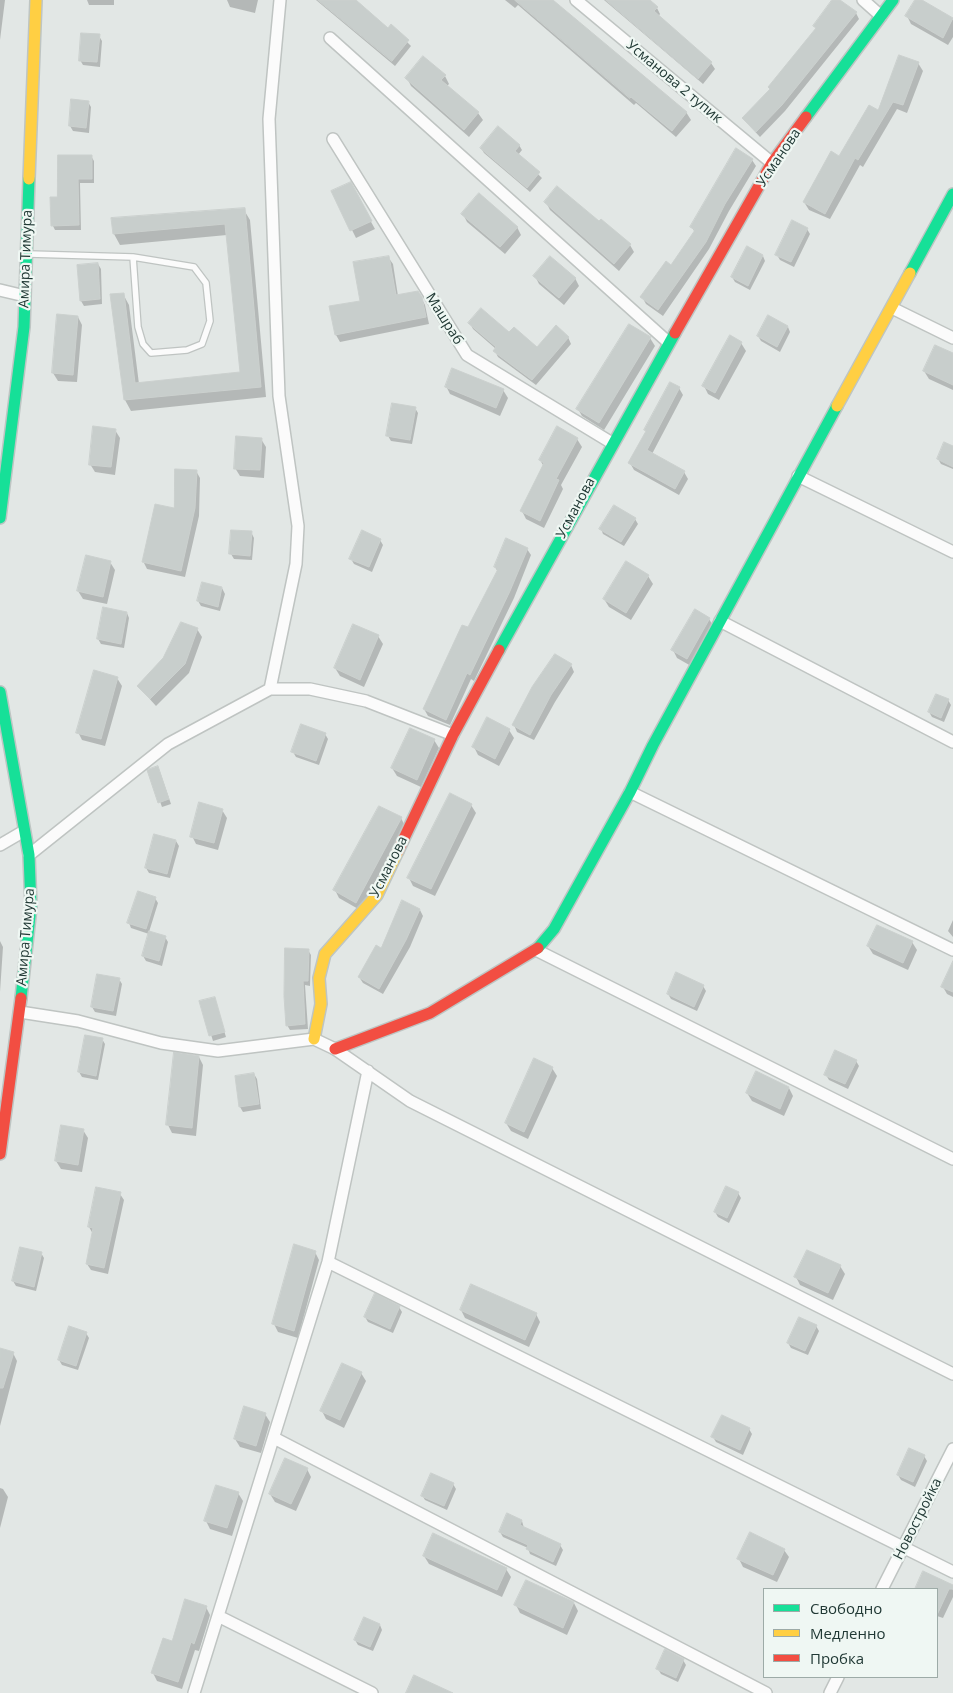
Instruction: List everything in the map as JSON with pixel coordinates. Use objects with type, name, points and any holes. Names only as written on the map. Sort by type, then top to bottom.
[{"type":"street","name":"Амира Тимура","points":[[0,518],[24,327],[36,0]]},
{"type":"street","points":[[270,689],[296,564],[298,526],[279,396],[274,285],[269,119],[280,0]]},
{"type":"street","name":"Усманова 2 тупик","points":[[576,0],[772,163]]},
{"type":"street","points":[[863,0],[881,16]]},
{"type":"street","name":"Усманова","points":[[314,1039],[321,1004],[319,978],[326,954],[377,895],[453,735],[612,443],[772,163],[893,0]]},
{"type":"street","points":[[330,38],[669,343]]},
{"type":"street","name":"Машраб","points":[[334,139],[467,355],[612,443]]},
{"type":"street","points":[[335,1049],[430,1013],[536,950],[554,929],[630,792],[798,476],[953,194]]},
{"type":"street","points":[[0,290],[25,296]]},
{"type":"street","points":[[892,308],[953,338]]},
{"type":"street","points":[[798,476],[953,552]]},
{"type":"street","points":[[720,621],[953,742]]},
{"type":"street","points":[[29,855],[168,744],[270,689],[310,690],[366,701],[453,735]]},
{"type":"street","name":"Амира Тимура","points":[[0,692],[29,855],[31,907],[20,1012],[0,1154]]},
{"type":"street","points":[[630,792],[953,950]]},
{"type":"street","points":[[0,845],[24,832]]},
{"type":"street","points":[[536,950],[953,1159]]},
{"type":"street","points":[[20,1012],[78,1021],[161,1043],[218,1051],[314,1039],[335,1049],[410,1100],[953,1374]]},
{"type":"street","points":[[194,1693],[328,1262],[368,1071]]},
{"type":"street","points":[[328,1262],[903,1549],[953,1572]]},
{"type":"street","points":[[274,1438],[766,1693]]},
{"type":"street","name":"Новостройка","points":[[883,1588],[953,1449]]},
{"type":"street","points":[[218,1616],[372,1693]]},
{"type":"street","points":[[830,1693],[838,1678]]},
{"type":"lane","points":[[26,254],[133,257],[194,267],[206,283],[210,321],[202,344],[187,350],[151,353],[143,344],[138,328],[133,257]]},
{"type":"building","points":[[318,0],[356,0],[388,28],[391,24],[409,40],[392,61]]},
{"type":"building","points":[[515,0],[553,0],[687,112],[672,131],[630,98]]},
{"type":"building","points":[[606,0],[650,0],[658,7],[654,11],[712,62],[698,79]]},
{"type":"building","points":[[832,0],[840,0],[857,12],[782,105],[756,132],[742,118],[770,89],[768,87],[816,28],[813,26]]},
{"type":"building","points":[[915,0],[922,0],[953,18],[943,38],[905,16]]},
{"type":"building","points":[[81,33],[100,34],[97,62],[79,61]]},
{"type":"building","points":[[899,55],[919,62],[903,105],[893,102],[858,160],[855,158],[825,214],[803,202],[831,151],[839,156],[869,105],[878,110]]},
{"type":"building","points":[[423,56],[446,75],[441,80],[479,112],[464,130],[405,78]]},
{"type":"building","points":[[71,99],[89,101],[86,128],[69,126]]},
{"type":"building","points":[[498,126],[520,145],[515,151],[540,172],[527,188],[480,148]]},
{"type":"building","points":[[736,148],[753,159],[725,204],[706,242],[658,310],[640,297],[666,261],[671,265],[695,230],[690,227]]},
{"type":"building","points":[[58,155],[92,155],[92,179],[78,179],[79,225],[51,226],[50,197],[57,197]]},
{"type":"building","points":[[351,182],[372,221],[350,231],[331,191]]},
{"type":"building","points":[[557,186],[599,221],[601,219],[631,244],[614,264],[544,202]]},
{"type":"building","points":[[479,193],[518,227],[500,247],[461,214]]},
{"type":"building","points":[[245,208],[261,387],[124,400],[110,294],[124,293],[135,383],[240,372],[225,224],[113,234],[111,218]]},
{"type":"building","points":[[792,220],[808,228],[791,262],[775,255]]},
{"type":"building","points":[[747,246],[763,255],[748,286],[731,277]]},
{"type":"building","points":[[389,256],[396,295],[418,291],[422,297],[426,317],[335,335],[329,306],[360,301],[353,262]]},
{"type":"building","points":[[550,256],[576,278],[559,298],[533,276]]},
{"type":"building","points":[[98,263],[100,299],[80,301],[77,265]]},
{"type":"building","points":[[481,308],[509,332],[514,327],[537,347],[556,325],[569,337],[532,380],[493,351],[496,347],[468,323]]},
{"type":"building","points":[[57,314],[78,316],[73,375],[52,373]]},
{"type":"building","points":[[768,315],[788,326],[777,347],[757,336]]},
{"type":"building","points":[[629,324],[651,337],[599,423],[576,409]]},
{"type":"building","points":[[730,335],[742,342],[715,393],[702,386]]},
{"type":"building","points":[[935,345],[953,353],[953,385],[923,371]]},
{"type":"building","points":[[452,368],[504,389],[496,408],[445,387]]},
{"type":"building","points":[[670,382],[680,387],[647,450],[685,471],[675,489],[628,463]]},
{"type":"building","points":[[392,403],[416,407],[410,440],[386,436]]},
{"type":"building","points":[[93,426],[116,429],[111,467],[89,465]]},
{"type":"building","points":[[557,426],[578,438],[556,479],[559,480],[540,521],[520,511],[544,463],[539,460]]},
{"type":"building","points":[[236,436],[262,438],[260,470],[234,469]]},
{"type":"building","points":[[944,442],[953,446],[953,467],[937,459]]},
{"type":"building","points":[[175,469],[197,470],[195,508],[181,571],[142,562],[155,504],[174,508]]},
{"type":"building","points":[[614,505],[636,518],[621,542],[599,529]]},
{"type":"building","points":[[231,530],[252,531],[250,556],[229,554]]},
{"type":"building","points":[[362,530],[381,539],[369,567],[349,559]]},
{"type":"building","points":[[506,538],[528,548],[470,675],[467,673],[446,720],[423,709],[462,625],[468,627],[498,569],[494,567]]},
{"type":"building","points":[[86,555],[111,561],[103,597],[77,591]]},
{"type":"building","points":[[626,561],[649,575],[626,613],[603,599]]},
{"type":"building","points":[[202,582],[222,587],[218,607],[197,601]]},
{"type":"building","points":[[103,607],[127,612],[121,644],[97,639]]},
{"type":"building","points":[[695,609],[710,618],[687,659],[671,650]]},
{"type":"building","points":[[181,622],[198,628],[185,664],[150,699],[137,686],[163,658]]},
{"type":"building","points":[[353,624],[379,635],[360,680],[334,668]]},
{"type":"building","points":[[555,654],[572,664],[551,695],[530,735],[512,725],[532,687]]},
{"type":"building","points":[[94,670],[118,677],[101,739],[76,733]]},
{"type":"building","points":[[936,694],[949,699],[941,718],[928,712]]},
{"type":"building","points":[[487,717],[510,729],[495,759],[472,747]]},
{"type":"building","points":[[301,724],[326,733],[316,761],[291,752]]},
{"type":"building","points":[[410,728],[435,739],[417,780],[391,768]]},
{"type":"building","points":[[158,766],[169,799],[158,803],[147,770]]},
{"type":"building","points":[[450,793],[472,804],[431,889],[407,878]]},
{"type":"building","points":[[199,802],[223,809],[214,843],[190,837]]},
{"type":"building","points":[[379,806],[402,817],[356,903],[333,890]]},
{"type":"building","points":[[154,834],[176,840],[167,874],[145,868]]},
{"type":"building","points":[[138,891],[156,897],[146,929],[127,923]]},
{"type":"building","points":[[402,900],[420,909],[406,940],[379,989],[358,977],[376,945],[381,948]]},
{"type":"building","points":[[877,925],[913,941],[903,963],[867,946]]},
{"type":"building","points":[[149,931],[166,936],[159,961],[142,956]]},
{"type":"building","points":[[285,948],[309,949],[308,981],[303,981],[305,1024],[286,1026],[284,996]]},
{"type":"building","points":[[953,961],[953,992],[941,987]]},
{"type":"building","points":[[676,972],[704,985],[694,1007],[667,994]]},
{"type":"building","points":[[97,974],[120,978],[113,1011],[91,1007]]},
{"type":"building","points":[[215,997],[225,1032],[209,1036],[199,1001]]},
{"type":"building","points":[[85,1035],[103,1038],[96,1076],[78,1072]]},
{"type":"building","points":[[835,1050],[857,1060],[845,1084],[824,1075]]},
{"type":"building","points":[[174,1052],[199,1056],[192,1128],[166,1125]]},
{"type":"building","points":[[534,1058],[553,1067],[524,1132],[505,1123]]},
{"type":"building","points":[[756,1071],[789,1087],[780,1109],[746,1093]]},
{"type":"building","points":[[254,1073],[259,1104],[239,1107],[235,1076]]},
{"type":"building","points":[[61,1125],[84,1129],[78,1165],[55,1161]]},
{"type":"building","points":[[726,1186],[739,1192],[727,1218],[714,1212]]},
{"type":"building","points":[[96,1187],[121,1192],[104,1268],[86,1264],[93,1228],[88,1227]]},
{"type":"building","points":[[294,1244],[316,1251],[294,1331],[272,1324]]},
{"type":"building","points":[[20,1247],[42,1252],[34,1287],[12,1281]]},
{"type":"building","points":[[807,1250],[841,1265],[828,1293],[794,1277]]},
{"type":"building","points":[[471,1284],[537,1313],[525,1340],[460,1310]]},
{"type":"building","points":[[375,1293],[400,1306],[390,1329],[364,1317]]},
{"type":"building","points":[[799,1317],[817,1325],[805,1351],[787,1343]]},
{"type":"building","points":[[69,1326],[87,1332],[76,1366],[58,1360]]},
{"type":"building","points":[[0,1348],[14,1352],[3,1388],[0,1388]]},
{"type":"building","points":[[342,1363],[362,1372],[340,1420],[320,1411]]},
{"type":"building","points":[[244,1406],[266,1413],[256,1446],[234,1439]]},
{"type":"building","points":[[722,1415],[750,1428],[740,1450],[711,1437]]},
{"type":"building","points":[[909,1448],[925,1455],[913,1482],[897,1475]]},
{"type":"building","points":[[285,1458],[308,1468],[291,1504],[269,1494]]},
{"type":"building","points":[[431,1473],[454,1483],[444,1506],[421,1496]]},
{"type":"building","points":[[216,1485],[239,1492],[227,1528],[204,1521]]},
{"type":"building","points":[[507,1513],[522,1520],[520,1525],[561,1544],[553,1562],[526,1549],[528,1545],[499,1532]]},
{"type":"building","points":[[750,1532],[785,1549],[773,1575],[737,1559]]},
{"type":"building","points":[[433,1533],[507,1568],[497,1590],[423,1556]]},
{"type":"building","points":[[923,1571],[953,1585],[953,1589],[949,1589],[938,1613],[938,1588],[915,1588]]},
{"type":"building","points":[[526,1580],[574,1602],[563,1628],[514,1605]]},
{"type":"building","points":[[185,1599],[207,1606],[194,1644],[191,1642],[178,1682],[151,1673],[163,1638],[172,1641]]},
{"type":"building","points":[[364,1617],[380,1624],[370,1647],[354,1640]]},
{"type":"building","points":[[665,1649],[684,1659],[676,1678],[656,1669]]},
{"type":"building","points":[[414,1675],[453,1693],[406,1693]]},
{"type":"traffic: fast","points":[[806,117],[893,0]]},
{"type":"traffic: fast","points":[[0,518],[24,327],[29,179]]},
{"type":"traffic: fast","points":[[910,273],[953,194]]},
{"type":"traffic: fast","points":[[499,650],[675,333]]},
{"type":"traffic: fast","points":[[538,948],[554,929],[630,792],[653,745],[837,406]]},
{"type":"traffic: fast","points":[[0,692],[29,855],[31,907],[21,998]]},
{"type":"traffic: slow","points":[[29,179],[36,0]]},
{"type":"traffic: slow","points":[[837,406],[910,273]]},
{"type":"traffic: slow","points":[[314,1039],[321,1004],[319,978],[325,954],[377,895],[398,851]]},
{"type":"traffic: jam","points":[[675,333],[772,163],[806,117]]},
{"type":"traffic: jam","points":[[398,851],[453,735],[499,650]]},
{"type":"traffic: jam","points":[[335,1049],[430,1013],[538,948]]},
{"type":"traffic: jam","points":[[0,1154],[21,998]]}]
